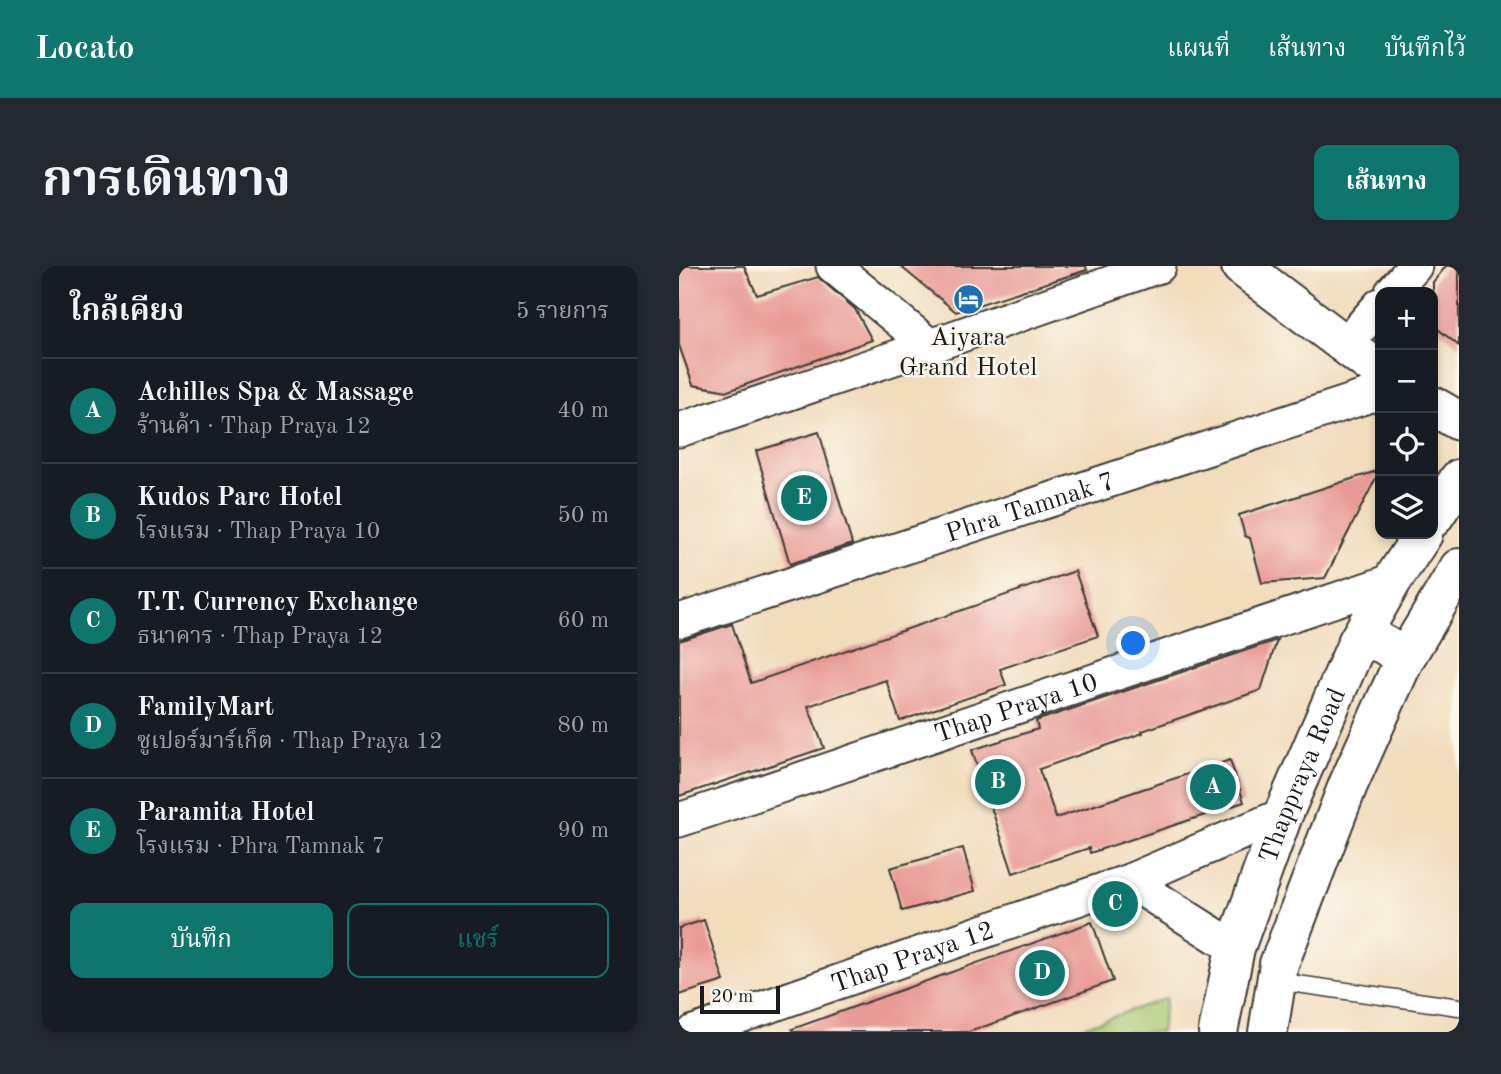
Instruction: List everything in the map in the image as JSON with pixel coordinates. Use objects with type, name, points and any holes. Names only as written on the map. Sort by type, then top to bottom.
[{"type":"main road","points":[[1241,266],[1375,367]]},
{"type":"main road","points":[[1438,409],[1459,421]]},
{"type":"main road","points":[[1438,510],[1459,479]]},
{"type":"main road","name":"Thappraya Road","points":[[1218,1032],[1235,948],[1283,815],[1359,641],[1392,581],[1420,539]]},
{"type":"main road","name":"Thappraya Road","points":[[1268,1032],[1279,964],[1348,785],[1404,660],[1459,568]]},
{"type":"main road","points":[[1359,641],[1381,641],[1404,660]]},
{"type":"street","points":[[833,266],[930,346]]},
{"type":"street","points":[[679,430],[1159,266]]},
{"type":"street","points":[[1396,287],[1415,266]]},
{"type":"street","points":[[1345,345],[1375,311]]},
{"type":"street","name":"Phra Tamnak 7","points":[[679,621],[1375,395]]},
{"type":"street","name":"Thap Praya 10","points":[[679,820],[1392,581]]},
{"type":"street","name":"Thap Praya 12","points":[[694,1032],[1129,881],[1283,815]]},
{"type":"street","points":[[1129,881],[1235,948]]},
{"type":"lane","points":[[1276,981],[1459,1007]]},
{"type":"green space","points":[[1166,998],[1161,1032],[1068,1032]]},
{"type":"building","points":[[679,266],[744,266],[757,295],[818,277],[855,309],[872,340],[728,391],[693,385],[679,345]]},
{"type":"building","name":"Aiyara Grand Hotel","points":[[900,266],[1086,266],[1087,270],[956,312]]},
{"type":"building","points":[[1446,266],[1459,266],[1459,346],[1438,329],[1438,287],[1433,287],[1433,282]]},
{"type":"building","points":[[819,432],[852,544],[790,564],[756,451]]},
{"type":"building","points":[[1375,472],[1375,480],[1325,578],[1262,583],[1250,538],[1245,536],[1239,515]]},
{"type":"building","points":[[1075,571],[1098,636],[1000,669],[1006,685],[900,721],[886,680],[808,706],[824,748],[679,796],[679,641],[732,624],[751,683]]},
{"type":"building","points":[[1277,640],[1261,690],[1039,769],[1056,818],[1230,760],[1244,802],[1090,853],[1089,848],[1013,873],[972,750],[1038,729],[1036,721]]},
{"type":"building","points":[[963,848],[975,891],[902,911],[890,868]]},
{"type":"building","points":[[704,920],[724,981],[679,995],[679,928]]},
{"type":"building","points":[[1092,922],[1113,981],[969,1032],[793,1032],[792,1029]]},
{"type":"place","name":"Aiyara Grand Hotel","points":[[968,300]]},
{"type":"place","name":"Paramita Hotel","points":[[804,498]]},
{"type":"place","name":"Kudos Parc Hotel","points":[[998,782]]},
{"type":"place","name":"Achilles Spa & Massage","points":[[1213,787]]},
{"type":"place","name":"T.T. Currency Exchange","points":[[1115,904]]},
{"type":"place","name":"FamilyMart","points":[[1042,973]]}]
